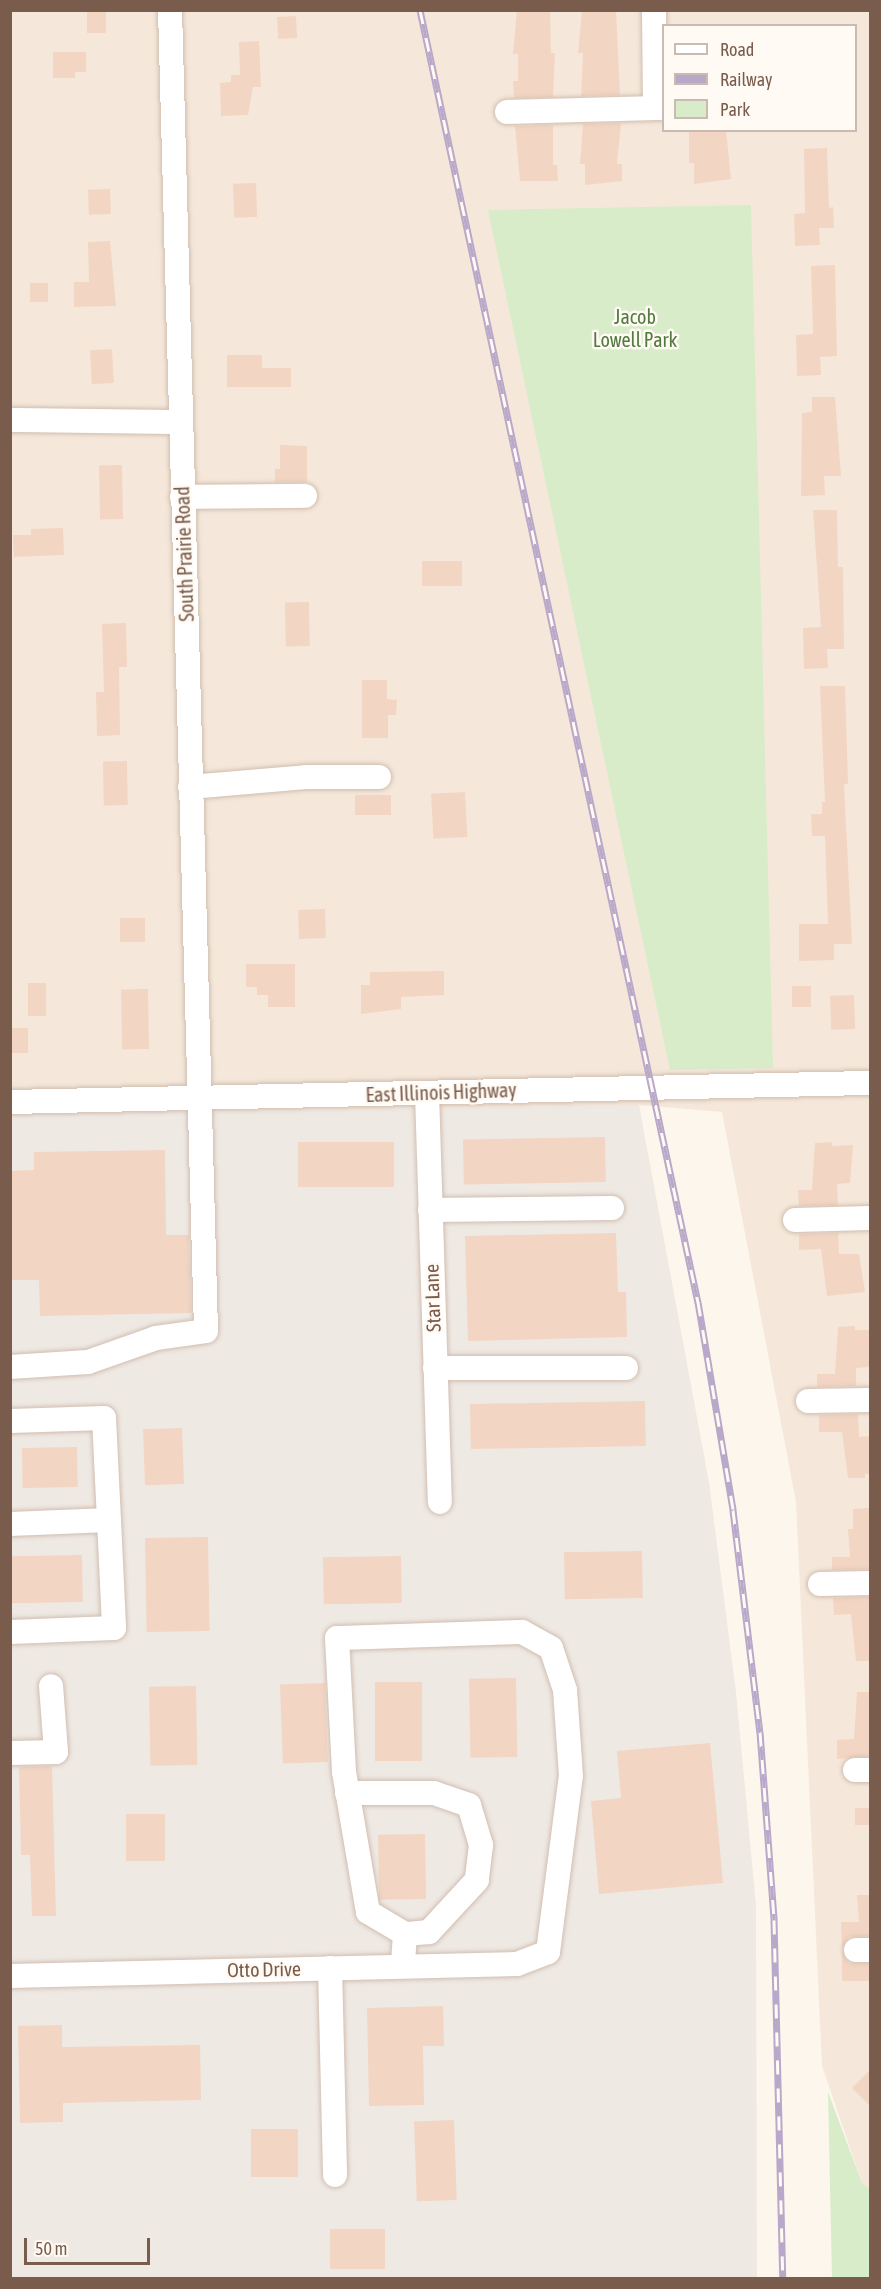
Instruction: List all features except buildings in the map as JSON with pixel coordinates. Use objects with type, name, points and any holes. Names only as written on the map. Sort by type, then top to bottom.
[{"type":"street","name":"South Prairie Road","points":[[10,1367],[88,1362],[156,1338],[206,1331],[202,1098],[190,787],[170,10]]},
{"type":"street","points":[[507,112],[659,108],[654,10]]},
{"type":"street","points":[[10,420],[180,422]]},
{"type":"street","points":[[182,497],[304,496]]},
{"type":"street","points":[[190,787],[306,777],[379,777]]},
{"type":"street","name":"East Illinois Highway","points":[[10,1102],[870,1083]]},
{"type":"street","name":"Star Lane","points":[[427,1093],[440,1502]]},
{"type":"street","points":[[429,1210],[612,1208]]},
{"type":"street","points":[[795,1220],[870,1218]]},
{"type":"street","points":[[435,1368],[626,1368]]},
{"type":"street","points":[[808,1401],[870,1400]]},
{"type":"street","points":[[10,1420],[105,1418],[114,1628],[10,1632]]},
{"type":"street","points":[[10,1524],[109,1520]]},
{"type":"street","points":[[820,1584],[870,1583]]},
{"type":"street","name":"Otto Drive","points":[[10,1976],[403,1964],[517,1964],[548,1952],[571,1776],[565,1690],[551,1648],[522,1632],[337,1638],[347,1792]]},
{"type":"street","points":[[10,1753],[56,1752],[51,1686]]},
{"type":"street","points":[[347,1792],[434,1793],[469,1805],[481,1845],[477,1880],[429,1932],[405,1934],[368,1912],[347,1792]]},
{"type":"street","points":[[403,1964],[405,1934]]},
{"type":"street","points":[[330,1968],[335,2175]]},
{"type":"shaded area","points":[[10,11],[870,11],[870,2189],[862,2183],[822,2066],[796,1502],[722,1112],[639,1105],[11,1114]]},
{"type":"shaded area","points":[[639,1105],[709,1482],[736,1692],[756,1905],[757,2278],[11,2278],[10,1114]]},
{"type":"green space","name":"Jacob Lowell Park","points":[[751,205],[773,1068],[670,1070],[488,210]]},
{"type":"green space","points":[[828,2092],[862,2183],[870,2189],[870,2278],[832,2278]]},
{"type":"railway","points":[[420,10],[698,1302],[733,1510],[760,1732],[774,1920],[783,2278]]}]
